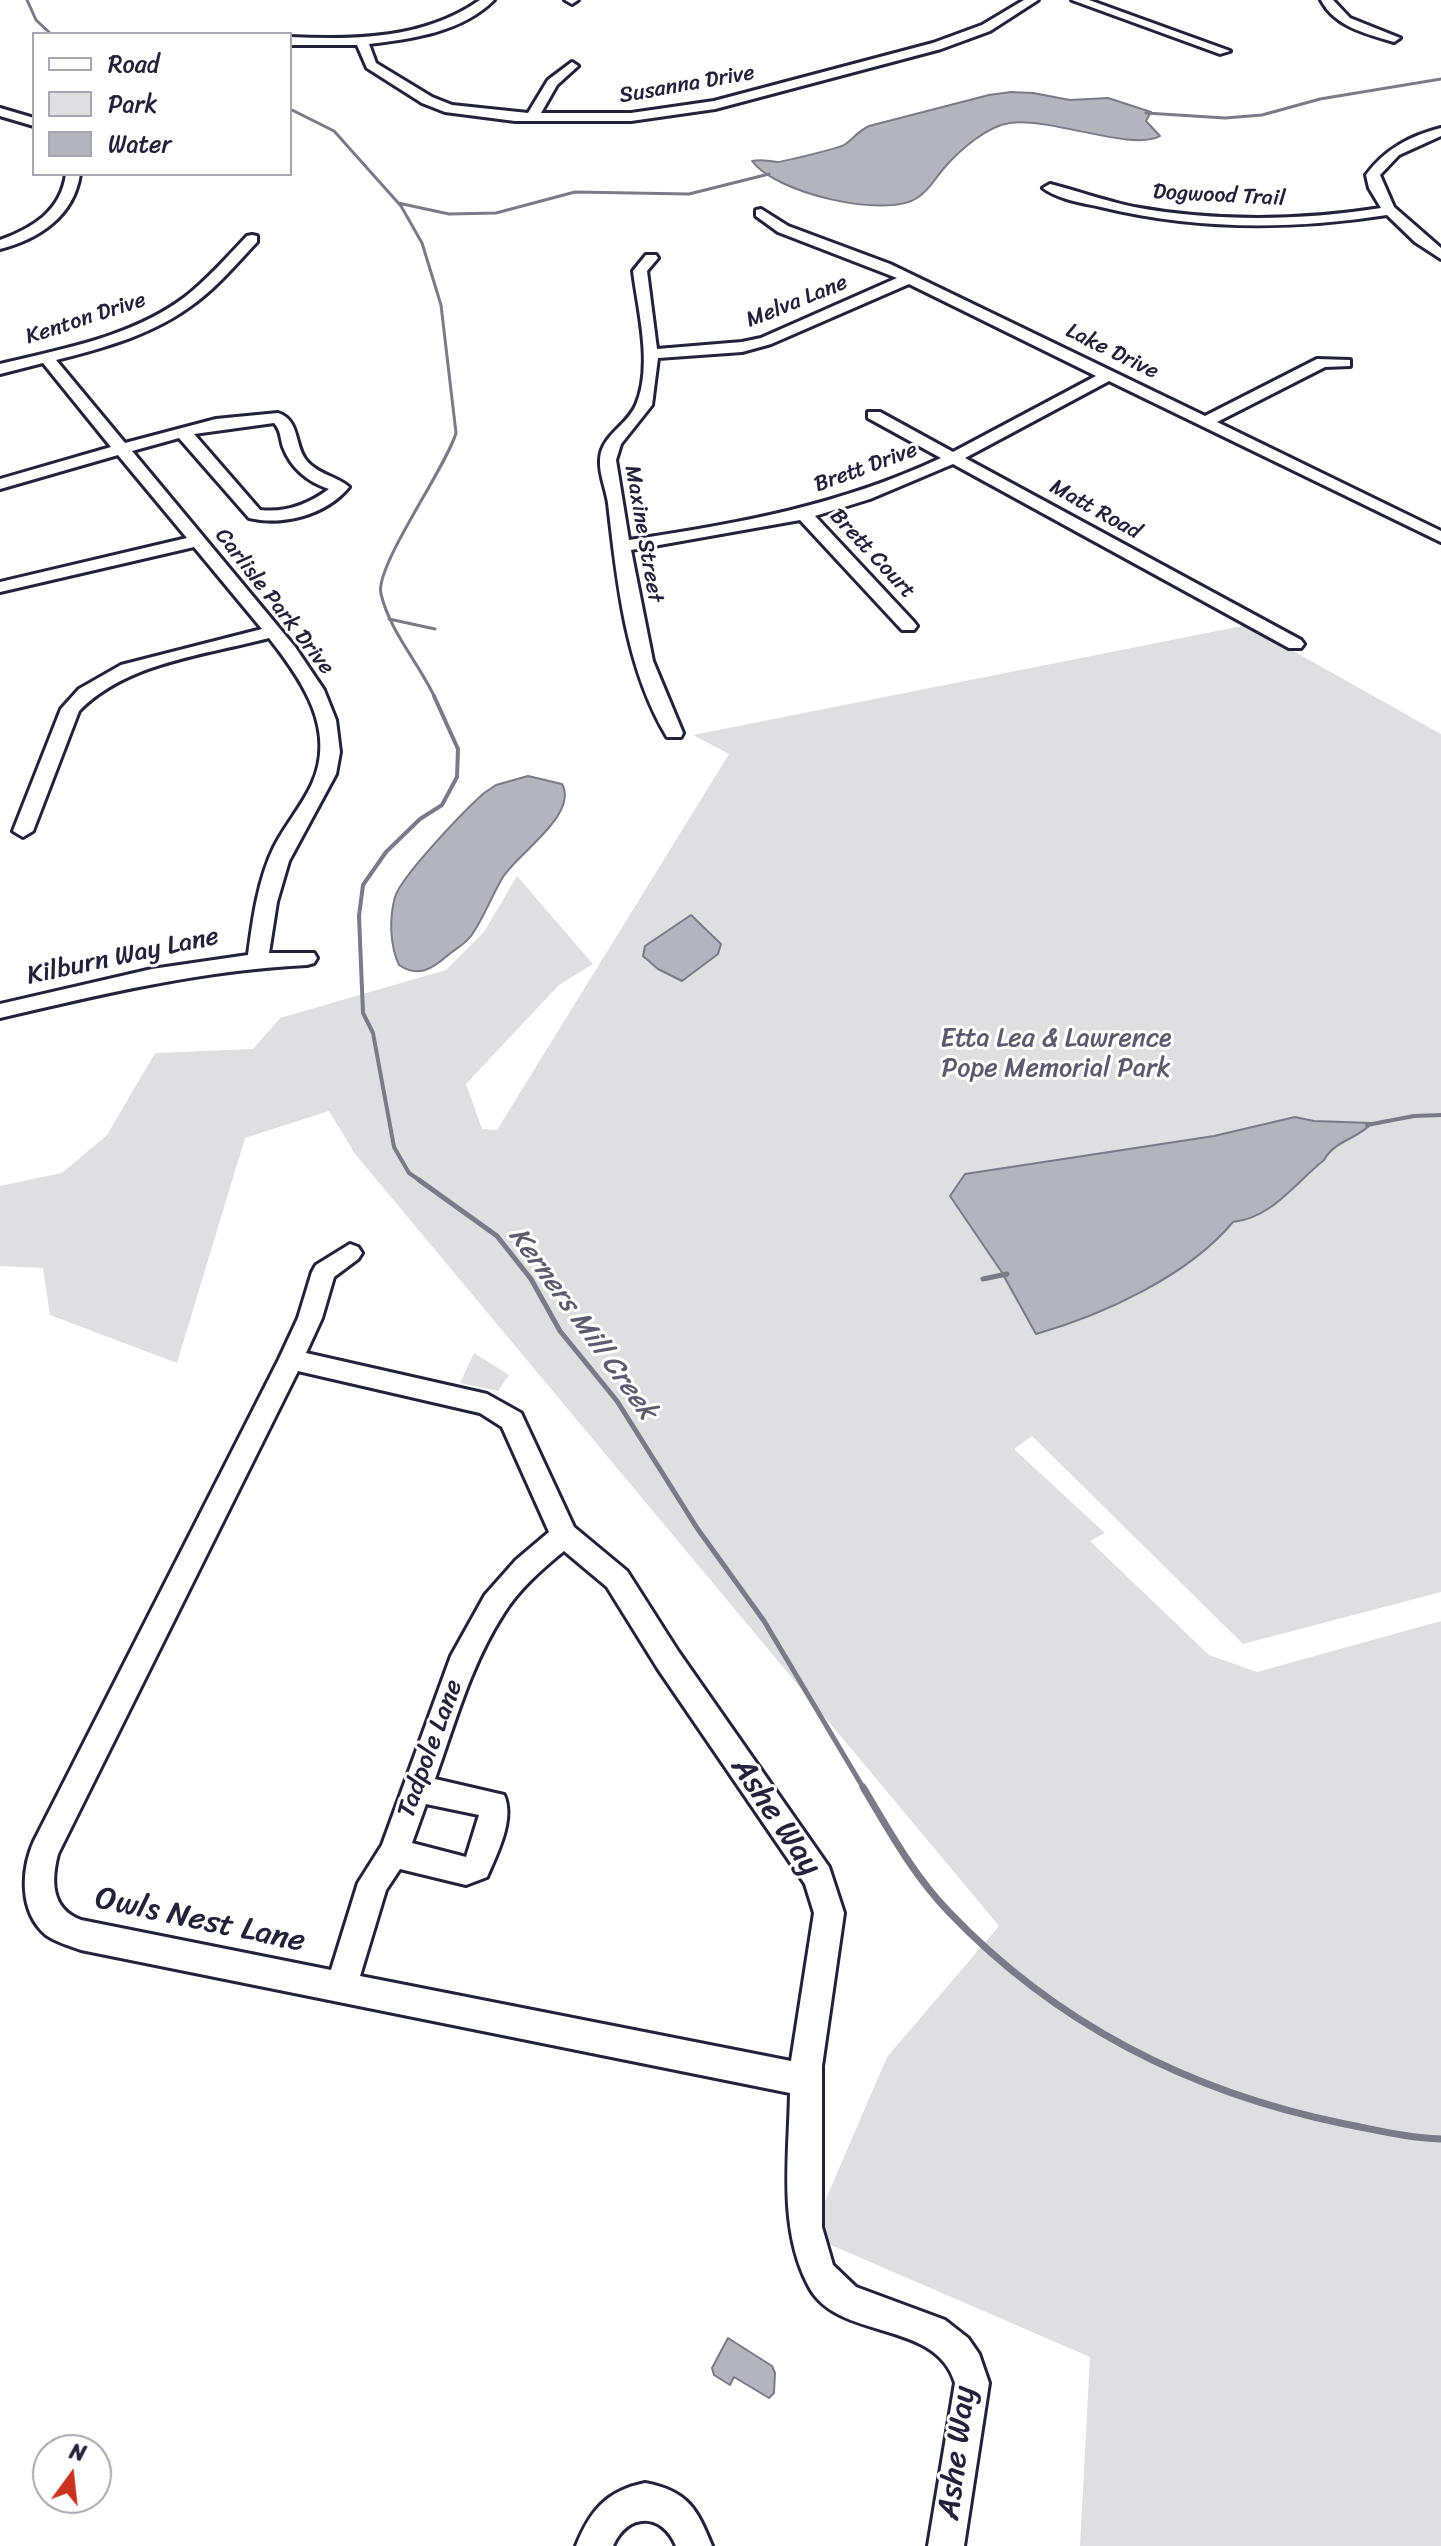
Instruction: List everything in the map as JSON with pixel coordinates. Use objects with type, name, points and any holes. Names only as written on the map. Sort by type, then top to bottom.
[{"type":"street","points":[[292,41],[362,41],[440,25],[488,0]]},
{"type":"street","name":"Susanna Drive","points":[[362,41],[371,65],[438,105],[481,115],[631,117],[715,105],[957,39],[1005,19],[1032,0]]},
{"type":"street","points":[[1078,0],[1224,51]]},
{"type":"street","points":[[1327,0],[1333,12],[1342,18],[1394,38]]},
{"type":"street","points":[[532,117],[552,83],[572,66]]},
{"type":"street","points":[[0,112],[32,121]]},
{"type":"street","points":[[1437,248],[1389,211],[1374,185],[1373,175],[1379,164],[1401,147],[1441,132]]},
{"type":"street","points":[[0,245],[53,217],[71,195],[73,176]]},
{"type":"street","name":"Dogwood Trail","points":[[1050,188],[1118,210],[1223,222],[1306,222],[1389,211]]},
{"type":"street","name":"Lake Drive","points":[[761,213],[783,229],[885,267],[1441,537]]},
{"type":"street","name":"Kenton Drive","points":[[0,369],[103,341],[156,321],[195,296],[252,239]]},
{"type":"street","name":"Maxine Street","points":[[651,258],[640,271],[650,354],[646,402],[636,418],[614,440],[608,460],[616,500],[619,547],[644,658],[653,686],[667,709],[674,733]]},
{"type":"street","name":"Melva Lane","points":[[650,354],[742,347],[766,341],[908,279]]},
{"type":"street","name":"Carlisle Park Drive","points":[[46,357],[273,632],[311,683],[326,717],[331,741],[330,761],[321,787],[299,819],[275,873],[266,899],[258,959]]},
{"type":"street","points":[[1206,422],[1322,362],[1345,363]]},
{"type":"street","name":"Brett Drive","points":[[619,547],[746,528],[804,514],[898,483],[1109,375]]},
{"type":"street","name":"Matt Road","points":[[874,415],[1295,644]]},
{"type":"street","points":[[0,484],[183,432],[216,424],[278,418],[287,427],[289,444],[296,461],[313,477],[341,487],[314,505],[274,516],[255,514],[183,432]]},
{"type":"street","name":"Brett Court","points":[[804,514],[908,626]]},
{"type":"street","points":[[0,587],[197,541]]},
{"type":"street","points":[[23,831],[70,709],[86,693],[127,669],[273,632]]},
{"type":"street","name":"Kilburn Way Lane","points":[[0,1011],[187,967],[258,959],[307,958]]},
{"type":"street","points":[[291,1359],[310,1318],[324,1272],[350,1253]]},
{"type":"street","name":"Ashe Way","points":[[291,1359],[487,1404],[512,1420],[564,1535],[617,1579],[668,1660],[818,1877],[829,1913],[806,2080],[805,2227],[821,2277],[845,2300],[933,2332],[956,2350],[967,2366],[972,2383],[946,2546]]},
{"type":"street","name":"Owls Nest Lane","points":[[291,1359],[44,1851],[38,1887],[44,1907],[57,1925],[81,1935],[806,2080]]},
{"type":"street","name":"Tadpole Lane","points":[[341,1987],[373,1883],[394,1853],[461,1665],[495,1603],[525,1568],[564,1535]]},
{"type":"street","points":[[394,1853],[466,1871],[477,1867],[493,1819],[494,1805],[417,1789]]},
{"type":"street","points":[[594,2546],[601,2527],[612,2514],[625,2505],[641,2501],[656,2502],[671,2508],[682,2520],[694,2546]]},
{"type":"green space","name":"Etta Lea & Lawrence Pope Memorial Park","points":[[1247,625],[1441,734],[1441,1592],[1243,1644],[1032,1436],[1014,1449],[1105,1533],[1090,1541],[1209,1655],[1257,1672],[1441,1621],[1441,2546],[1080,2546],[1090,2357],[810,2236],[887,2057],[999,1926],[355,1154],[329,1111],[245,1138],[177,1363],[50,1315],[43,1268],[0,1266],[0,1186],[62,1173],[107,1135],[155,1053],[253,1049],[280,1018],[446,970],[484,932],[517,876],[593,964],[559,985],[466,1084],[482,1129],[497,1130],[729,754],[693,735]]},
{"type":"green space","points":[[474,1353],[509,1375],[498,1391],[460,1383]]},
{"type":"water","points":[[1011,92],[1070,100],[1108,98],[1151,112],[1146,121],[1160,136],[1131,140],[1027,122],[1001,125],[966,146],[917,198],[902,204],[881,206],[857,204],[806,192],[764,173],[752,161],[777,162],[822,152],[844,145],[869,126]]},
{"type":"water","points":[[528,776],[562,784],[565,796],[554,821],[503,877],[480,922],[465,942],[436,965],[424,970],[412,971],[399,965],[391,923],[395,897],[400,887],[435,843],[484,793],[496,785]]},
{"type":"water","points":[[691,915],[721,944],[718,954],[682,981],[658,969],[643,956],[645,946]]},
{"type":"water","points":[[1295,1117],[1314,1121],[1372,1123],[1334,1148],[1271,1207],[1260,1214],[1233,1222],[1193,1260],[1169,1276],[1089,1316],[1036,1334],[1001,1271],[950,1196],[965,1174],[1214,1136]]},
{"type":"water","points":[[728,2338],[772,2366],[775,2373],[774,2393],[769,2398],[734,2377],[730,2385],[714,2375],[712,2368]]},
{"type":"waterway","name":"Kerners Mill Creek","points":[[27,0],[36,20],[49,32]]},
{"type":"waterway","points":[[1146,113],[1225,118],[1262,115],[1320,99],[1441,79]]},
{"type":"waterway","name":"Kerners Mill Creek","points":[[292,110],[334,131],[398,203]]},
{"type":"waterway","points":[[398,203],[449,214],[496,213],[575,192],[689,194],[769,174]]},
{"type":"waterway","name":"Kerners Mill Creek","points":[[390,619],[381,594],[388,562],[456,433],[441,305],[422,243],[398,203]]},
{"type":"waterway","points":[[390,619],[435,629]]},
{"type":"waterway","name":"Kerners Mill Creek","points":[[390,619],[434,697]]},
{"type":"waterway","name":"Kerners Mill Creek","points":[[422,1182],[409,1173],[394,1147],[373,1033],[363,1013],[359,916],[363,885],[386,852],[420,819],[442,805],[457,777],[458,749],[434,697]]},
{"type":"waterway","points":[[1367,1125],[1414,1116],[1441,1115]]},
{"type":"waterway","name":"Kerners Mill Creek","points":[[419,1180],[497,1236],[531,1279],[560,1331],[617,1401],[697,1528],[764,1621],[864,1789]]},
{"type":"waterway","points":[[983,1279],[1007,1274]]},
{"type":"waterway","name":"Kerners Mill Creek","points":[[863,1787],[913,1868],[949,1912],[991,1952],[1082,2021],[1130,2049],[1234,2094],[1345,2124],[1441,2139]]}]
